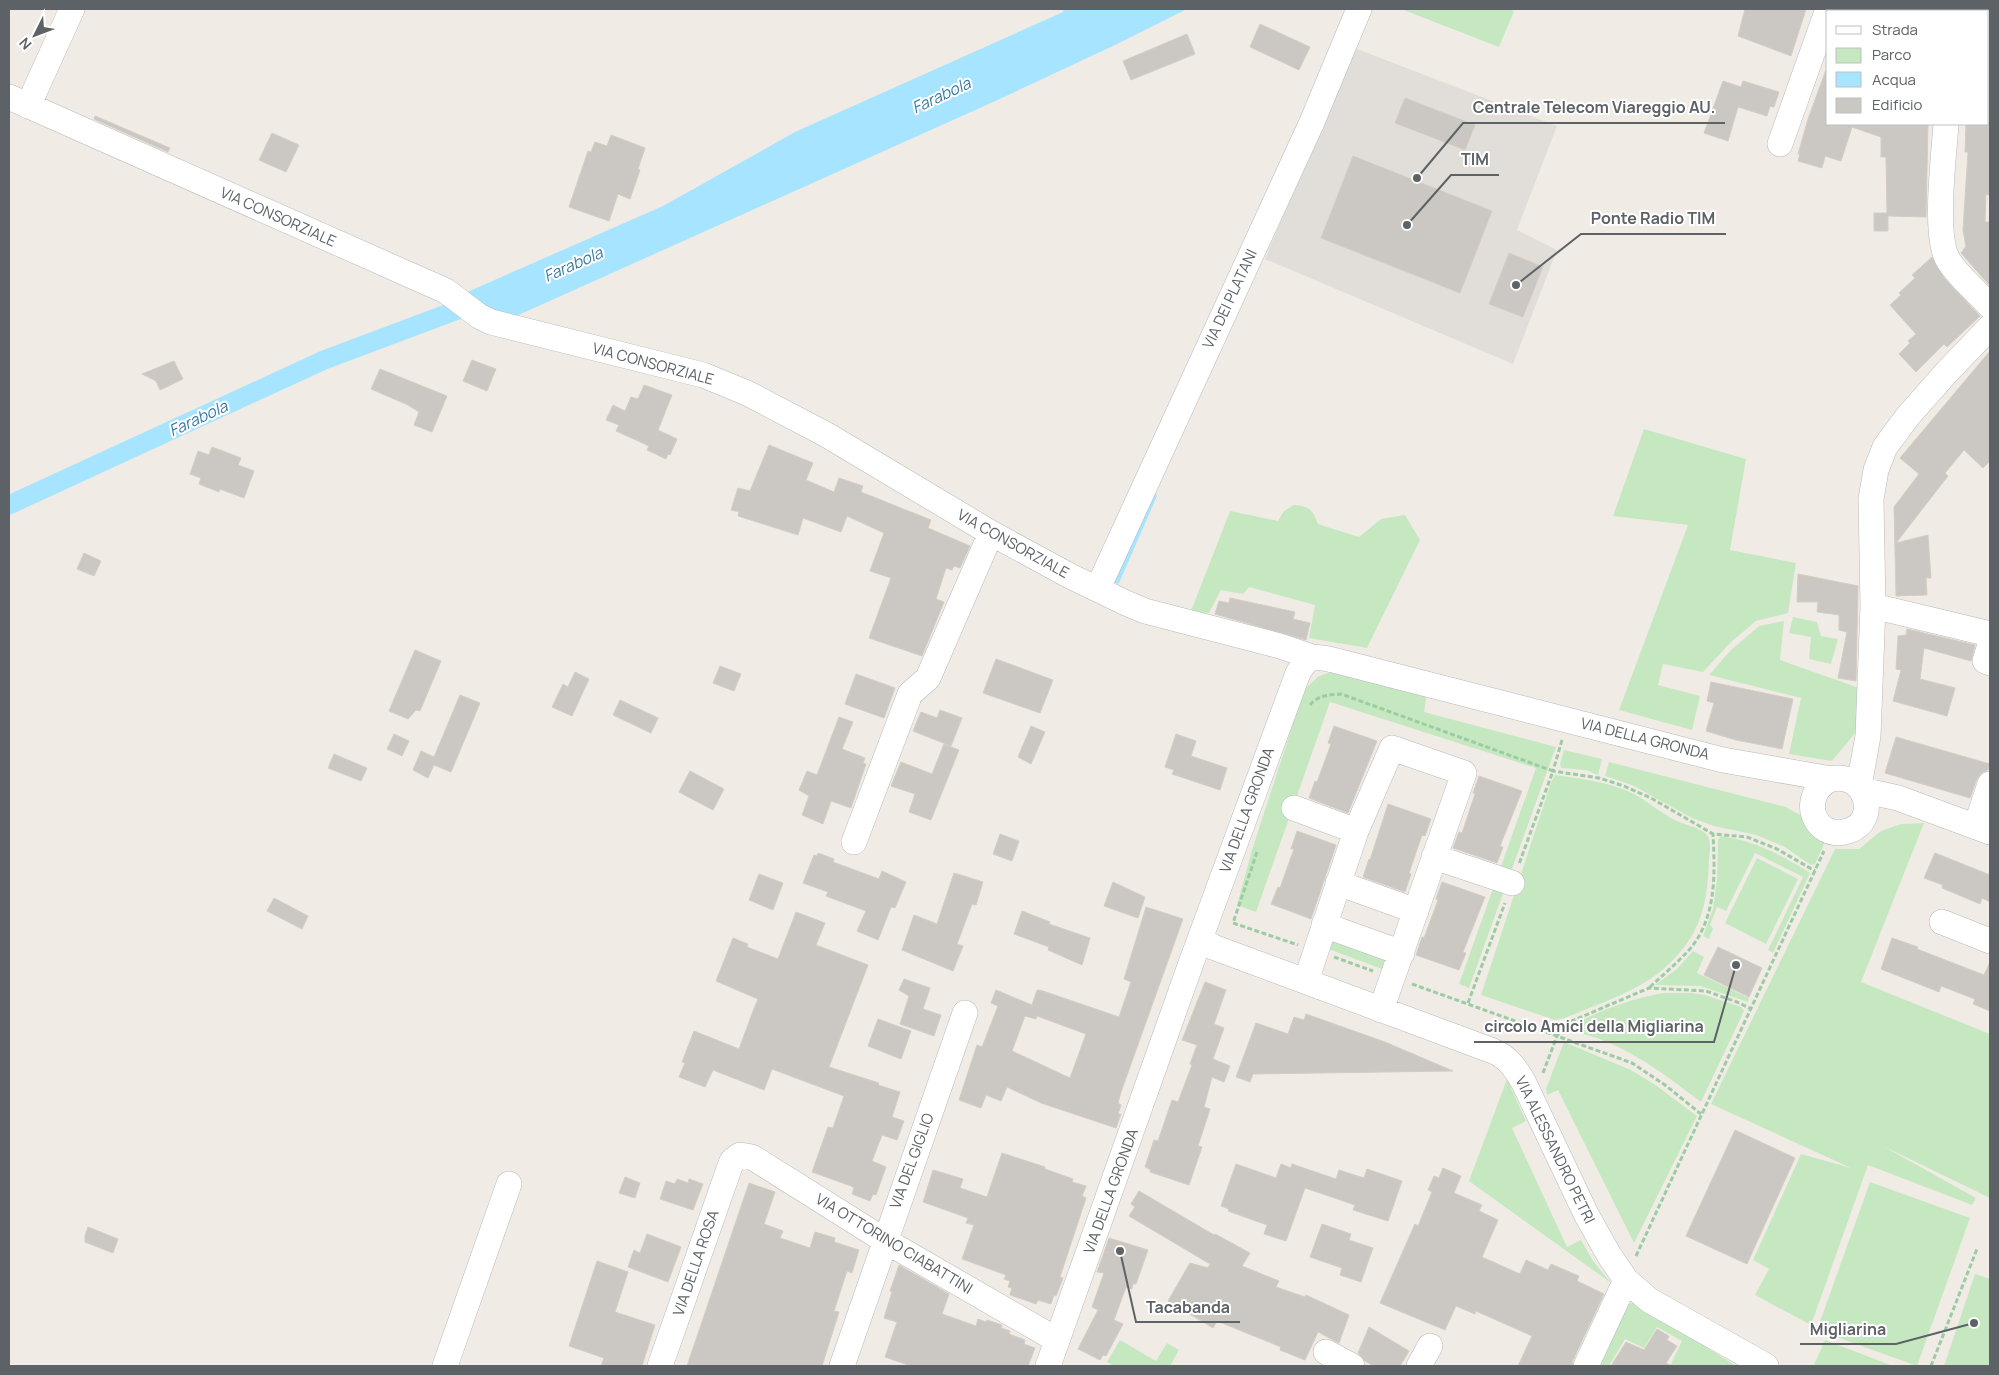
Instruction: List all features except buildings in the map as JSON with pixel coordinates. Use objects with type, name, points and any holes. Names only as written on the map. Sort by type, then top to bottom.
[{"type":"street","points":[[19,102],[72,9]]},
{"type":"street","name":"VIA DEI PLATANI","points":[[1098,588],[1312,122],[1359,9]]},
{"type":"street","points":[[1780,144],[1819,62],[1826,21]]},
{"type":"street","name":"VIA CONSORZIALE","points":[[19,102],[446,291],[479,316],[502,325],[703,375],[747,393],[827,435],[991,533],[1116,599],[1145,611],[1280,646],[1315,658]]},
{"type":"street","points":[[1946,125],[1940,229],[1945,253],[1949,262],[1990,306]]},
{"type":"street","points":[[1863,819],[1866,804],[1860,788],[1867,748],[1873,606],[1873,478],[1886,447],[1908,416],[1990,327]]},
{"type":"street","points":[[854,842],[910,694],[928,678],[991,533]]},
{"type":"street","points":[[1873,606],[1990,634]]},
{"type":"street","points":[[1990,645],[1985,661],[1990,663]]},
{"type":"street","name":"VIA DELLA GRONDA","points":[[1056,1357],[1200,939],[1298,673],[1307,660],[1315,658],[1333,660],[1723,760],[1833,779]]},
{"type":"street","points":[[1868,722],[1854,752],[1833,779],[1818,789],[1814,796],[1812,806],[1817,822],[1833,832],[1840,833],[1853,829],[1863,819],[1928,809]]},
{"type":"street","points":[[1306,981],[1356,831],[1392,748],[1464,772],[1381,1010]]},
{"type":"street","name":"VIA DELLA GRONDA","points":[[1723,760],[1785,784],[1812,806]]},
{"type":"street","points":[[1833,779],[1852,781],[1860,788],[1898,798],[1983,829],[1990,784]]},
{"type":"street","points":[[1294,808],[1356,831]]},
{"type":"street","points":[[1434,858],[1512,883]]},
{"type":"street","points":[[1338,883],[1416,911]]},
{"type":"street","points":[[1942,922],[1990,941]]},
{"type":"street","points":[[1324,926],[1402,953]]},
{"type":"street","name":"VIA ALESSANDRO PETRI","points":[[1200,939],[1214,947],[1499,1054],[1514,1066],[1586,1214],[1626,1280],[1649,1300],[1766,1366]]},
{"type":"street","name":"VIA DEL GIGLIO","points":[[842,1366],[884,1240],[965,1013]]},
{"type":"street","name":"VIA OTTORINO CIABATTINI","points":[[732,1160],[740,1155],[752,1158],[884,1240],[1056,1357]]},
{"type":"street","name":"VIA DELLA ROSA","points":[[660,1366],[732,1160]]},
{"type":"street","points":[[445,1366],[509,1184]]},
{"type":"street","points":[[1586,1366],[1626,1280]]},
{"type":"street","points":[[1326,1352],[1352,1366]]},
{"type":"path","points":[[1308,707],[1315,699],[1324,695],[1341,694],[1553,771],[1599,778],[1624,786],[1651,798],[1713,834],[1747,837],[1777,849],[1815,871]]},
{"type":"path","points":[[1468,1003],[1553,771],[1568,720]]},
{"type":"path","points":[[1626,1280],[1701,1114],[1833,832]]},
{"type":"path","points":[[1532,1101],[1557,1036],[1567,1023],[1649,988],[1691,948],[1703,929],[1711,904],[1715,876],[1713,834]]},
{"type":"path","points":[[1232,923],[1258,848]]},
{"type":"path","points":[[1649,988],[1706,991],[1751,1009]]},
{"type":"path","points":[[1557,1036],[1577,1041],[1632,1063],[1665,1085],[1701,1114]]},
{"type":"path","points":[[1931,1366],[1976,1249]]},
{"type":"shaded area","points":[[1352,47],[1557,126],[1517,230],[1557,250],[1513,364],[1265,259]]},
{"type":"green space","points":[[1401,9],[1509,9],[1514,11],[1499,47]]},
{"type":"green space","points":[[1644,429],[1746,459],[1730,550],[1796,563],[1788,613],[1756,621],[1731,642],[1703,672],[1663,664],[1658,685],[1700,696],[1692,730],[1619,710],[1688,525],[1613,516]]},
{"type":"green space","points":[[1294,505],[1303,506],[1310,510],[1318,524],[1359,537],[1381,519],[1405,515],[1420,540],[1367,648],[1309,638],[1315,605],[1249,587],[1243,594],[1221,590],[1209,613],[1191,611],[1230,511],[1278,521],[1284,511]]},
{"type":"green space","points":[[1793,617],[1817,622],[1821,636],[1838,639],[1831,664],[1809,659],[1811,637],[1789,633]]},
{"type":"green space","points":[[1784,621],[1780,660],[1865,690],[1856,732],[1832,761],[1789,754],[1801,698],[1709,675],[1731,650],[1759,626]]},
{"type":"green space","points":[[1331,672],[1427,694],[1424,712],[1556,747],[1469,988],[1459,984],[1536,768],[1330,702],[1256,912],[1237,905],[1252,850],[1306,688],[1319,676]]},
{"type":"green space","points":[[1564,750],[1602,759],[1598,775],[1586,770],[1561,768],[1560,764]]},
{"type":"green space","points":[[1609,762],[1786,807],[1802,816],[1825,842],[1815,864],[1811,865],[1783,846],[1756,835],[1714,826],[1692,818],[1632,785],[1605,776]]},
{"type":"green space","points":[[1555,775],[1607,784],[1636,795],[1672,818],[1705,833],[1710,841],[1710,849],[1707,889],[1701,916],[1689,941],[1680,953],[1658,973],[1633,989],[1565,1018],[1555,1020],[1481,995]]},
{"type":"green space","points":[[1924,823],[1861,982],[1990,1034],[1990,1198],[1883,1146],[1976,1198],[1972,1205],[1868,1165],[1811,1325],[1755,1295],[1769,1269],[1753,1260],[1801,1154],[1851,1168],[1711,1104],[1835,849],[1859,849],[1881,831],[1901,824]]},
{"type":"green space","points":[[1721,836],[1757,845],[1789,860],[1810,873],[1773,953],[1768,950],[1803,877],[1755,853],[1726,911],[1717,907],[1710,925],[1713,928],[1709,939],[1703,936],[1713,909],[1717,878],[1718,839]]},
{"type":"green space","points":[[1757,858],[1798,879],[1766,944],[1725,923]]},
{"type":"green space","points":[[1329,929],[1396,956],[1390,972],[1323,947]]},
{"type":"green space","points":[[1693,951],[1704,957],[1697,973],[1749,998],[1748,1002],[1700,986],[1655,985],[1677,969]]},
{"type":"green space","points":[[1663,993],[1705,995],[1741,1007],[1744,1011],[1701,1102],[1640,1059],[1589,1035],[1570,1031],[1571,1026],[1604,1010],[1639,998]]},
{"type":"green space","points":[[1564,1042],[1631,1070],[1657,1086],[1697,1116],[1634,1243],[1558,1090],[1547,1095],[1546,1089]]},
{"type":"green space","points":[[1507,1079],[1526,1121],[1512,1128],[1567,1247],[1581,1240],[1593,1261],[1611,1283],[1469,1181]]},
{"type":"green space","points":[[1870,1182],[1970,1218],[1917,1366],[1817,1330]]},
{"type":"green space","points":[[1975,1274],[1990,1279],[1990,1366],[1944,1366]]},
{"type":"green space","points":[[1635,1302],[1736,1366],[1670,1366],[1682,1341],[1657,1327],[1644,1348],[1625,1339],[1609,1366],[1598,1366],[1627,1305]]},
{"type":"green space","points":[[1120,1340],[1156,1361],[1167,1343],[1179,1350],[1170,1366],[1114,1366],[1107,1362]]},
{"type":"green space","points":[[1825,1340],[1893,1366],[1816,1366],[1814,1365]]},
{"type":"water","points":[[1064,9],[1187,9],[991,103],[514,317],[495,315],[465,293],[663,206],[795,132],[1063,12]]},
{"type":"waterway","name":"Farabola","points":[[9,505],[324,360],[476,303]]},
{"type":"waterway","points":[[1117,581],[1154,496]]},
{"type":"place","name":"Centrale Telecom Viareggio AU.","points":[[1417,178]]},
{"type":"place","name":"TIM","points":[[1407,225]]},
{"type":"place","name":"Ponte Radio TIM","points":[[1516,285]]},
{"type":"place","name":"circolo Amici della Migliarina","points":[[1736,965]]},
{"type":"place","name":"Tacabanda","points":[[1120,1251]]},
{"type":"place","name":"Migliarina","points":[[1974,1323]]}]
